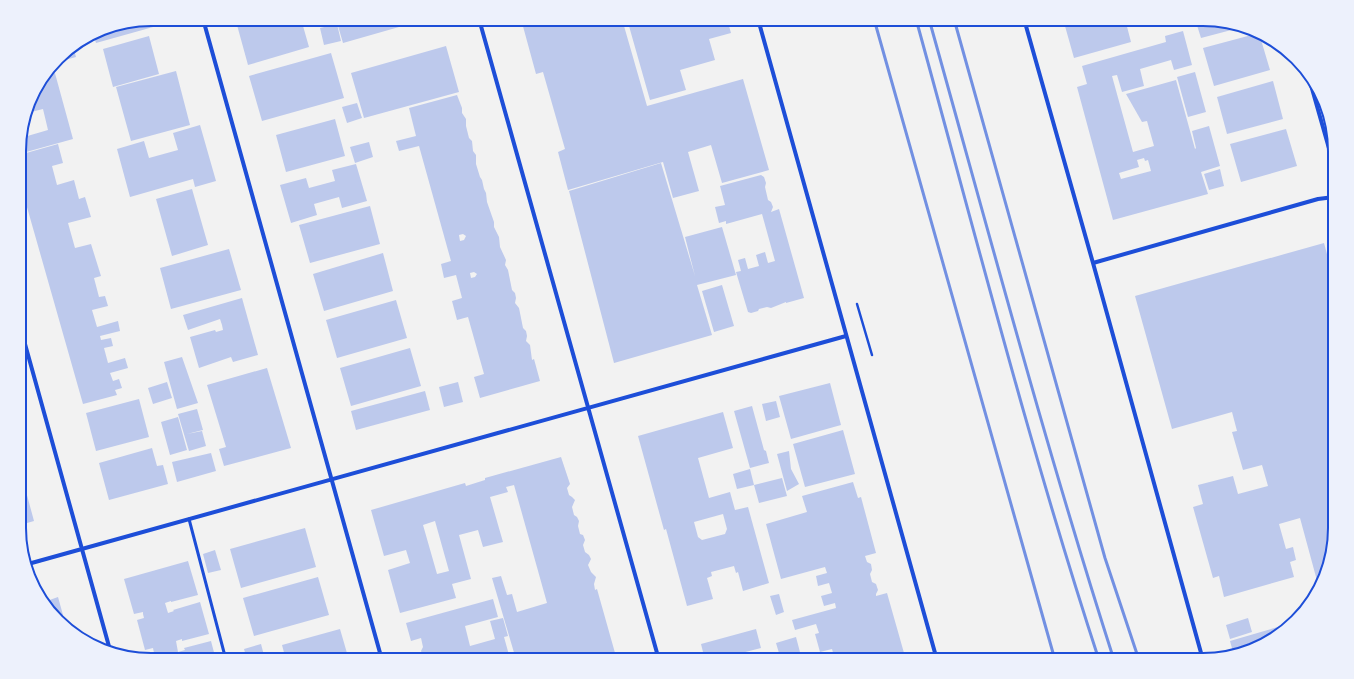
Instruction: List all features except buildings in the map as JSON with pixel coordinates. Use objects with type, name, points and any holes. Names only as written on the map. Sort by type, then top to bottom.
[{"type":"street","points":[[205,26],[380,653]]},
{"type":"street","points":[[481,26],[657,653]]},
{"type":"street","points":[[760,26],[935,653]]},
{"type":"street","points":[[1026,26],[1201,653]]},
{"type":"street","points":[[1314,95],[1327,143]]},
{"type":"street","points":[[1093,263],[1318,199],[1328,198]]},
{"type":"street","points":[[31,563],[846,336]]},
{"type":"street","points":[[26,348],[109,645]]},
{"type":"lane","points":[[189,519],[224,653]]},
{"type":"path","points":[[857,304],[872,355]]},
{"type":"railway","points":[[876,26],[1053,653]]},
{"type":"railway","points":[[918,26],[1026,421],[1097,653]]},
{"type":"railway","points":[[931,26],[1041,420],[1112,653]]},
{"type":"railway","points":[[956,26],[1105,558],[1137,653]]}]
